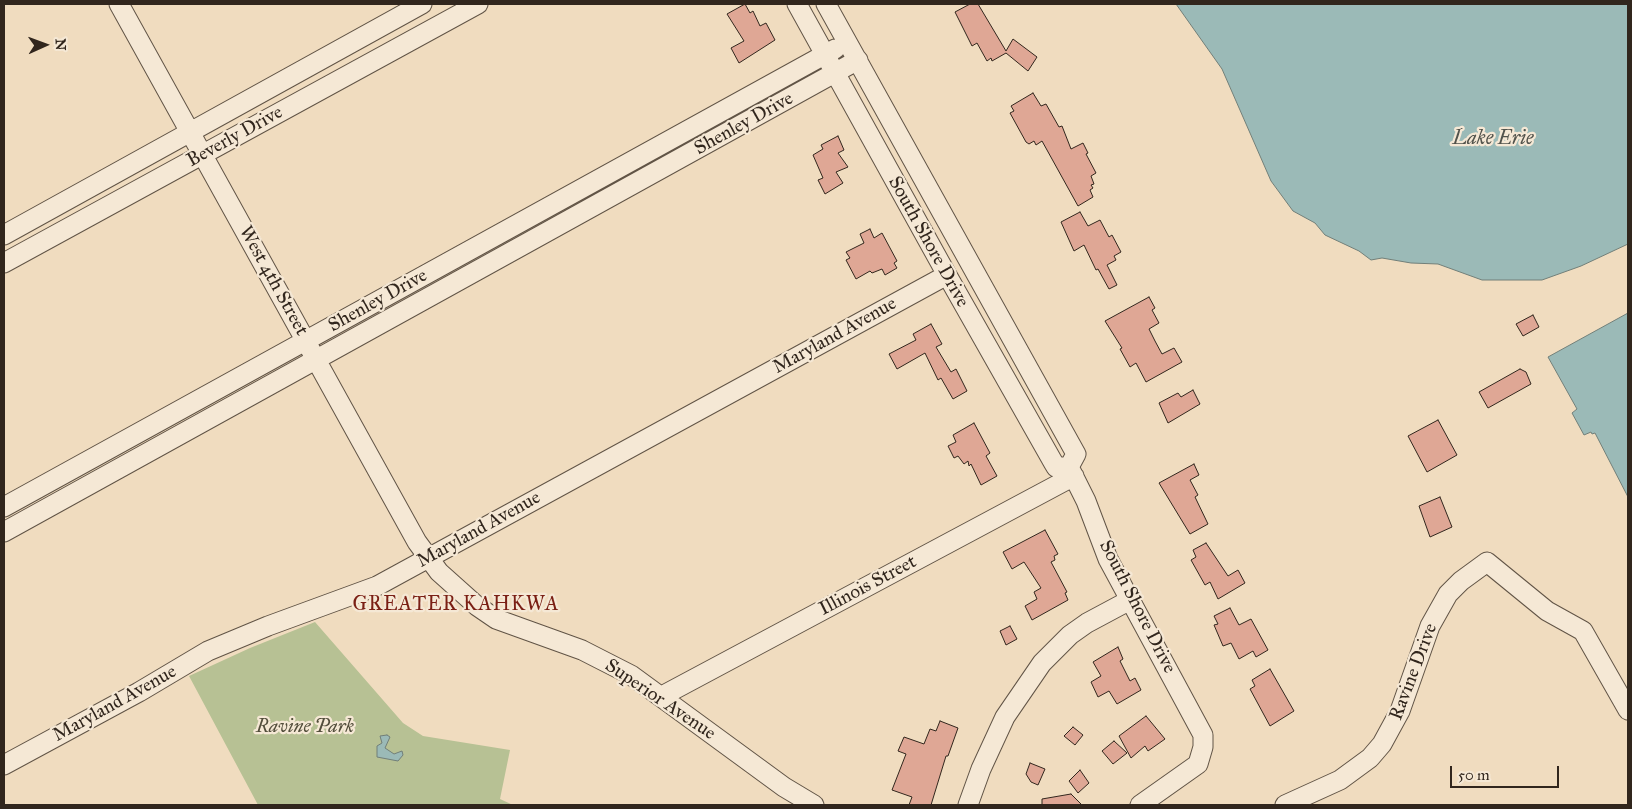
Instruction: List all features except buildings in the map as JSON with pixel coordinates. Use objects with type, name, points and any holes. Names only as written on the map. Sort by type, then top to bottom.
[{"type":"street","name":"West 4th Street","points":[[119,4],[192,131],[417,542],[428,558]]},
{"type":"street","name":"Beverly Drive","points":[[4,235],[422,4]]},
{"type":"street","name":"South Shore Drive","points":[[797,4],[946,275],[1056,467],[1072,471]]},
{"type":"street","name":"South Shore Drive","points":[[826,4],[1076,454],[1072,471],[1096,524],[1108,559],[1194,715],[1203,735],[1203,747],[1198,764],[1140,805]]},
{"type":"street","name":"Beverly Drive","points":[[4,264],[469,6]]},
{"type":"street","name":"Shenley Drive","points":[[4,507],[848,43]]},
{"type":"street","name":"Shenley Drive","points":[[4,532],[858,60]]},
{"type":"street","points":[[568,196],[578,216]]},
{"type":"street","name":"Maryland Avenue","points":[[4,765],[139,692],[208,651],[268,626],[360,593],[428,558],[946,275]]},
{"type":"street","name":"Illinois Street","points":[[662,696],[1072,471]]},
{"type":"street","points":[[58,478],[68,497]]},
{"type":"street","name":"Superior Avenue","points":[[428,558],[452,586],[496,619],[582,650],[630,675],[662,696],[784,787],[814,805]]},
{"type":"street","name":"Ravine Drive","points":[[1285,805],[1340,780],[1370,758],[1382,744],[1400,711],[1430,626],[1448,594],[1461,581],[1487,562],[1547,611],[1583,631],[1628,710]]},
{"type":"street","points":[[968,805],[1005,717],[1042,663],[1070,635],[1087,623],[1130,600]]},
{"type":"green space","name":"Ravine Park","points":[[315,622],[403,723],[423,736],[510,750],[500,799],[513,805],[258,805],[189,676],[250,648]]},
{"type":"water","name":"Lake Erie","points":[[1176,4],[1628,4],[1628,244],[1581,266],[1542,280],[1482,280],[1438,264],[1411,263],[1382,258],[1371,260],[1359,251],[1325,235],[1315,223],[1293,211],[1271,181],[1222,69]]},
{"type":"water","points":[[1628,313],[1628,497],[1595,433],[1592,434],[1591,432],[1584,435],[1572,413],[1577,409],[1548,357]]},
{"type":"water","points":[[387,735],[390,737],[385,748],[394,754],[402,751],[403,755],[398,761],[377,757],[377,746],[382,743],[380,736]]},
{"type":"district","name":"GREATER KAHKWA","points":[[456,605]]}]
